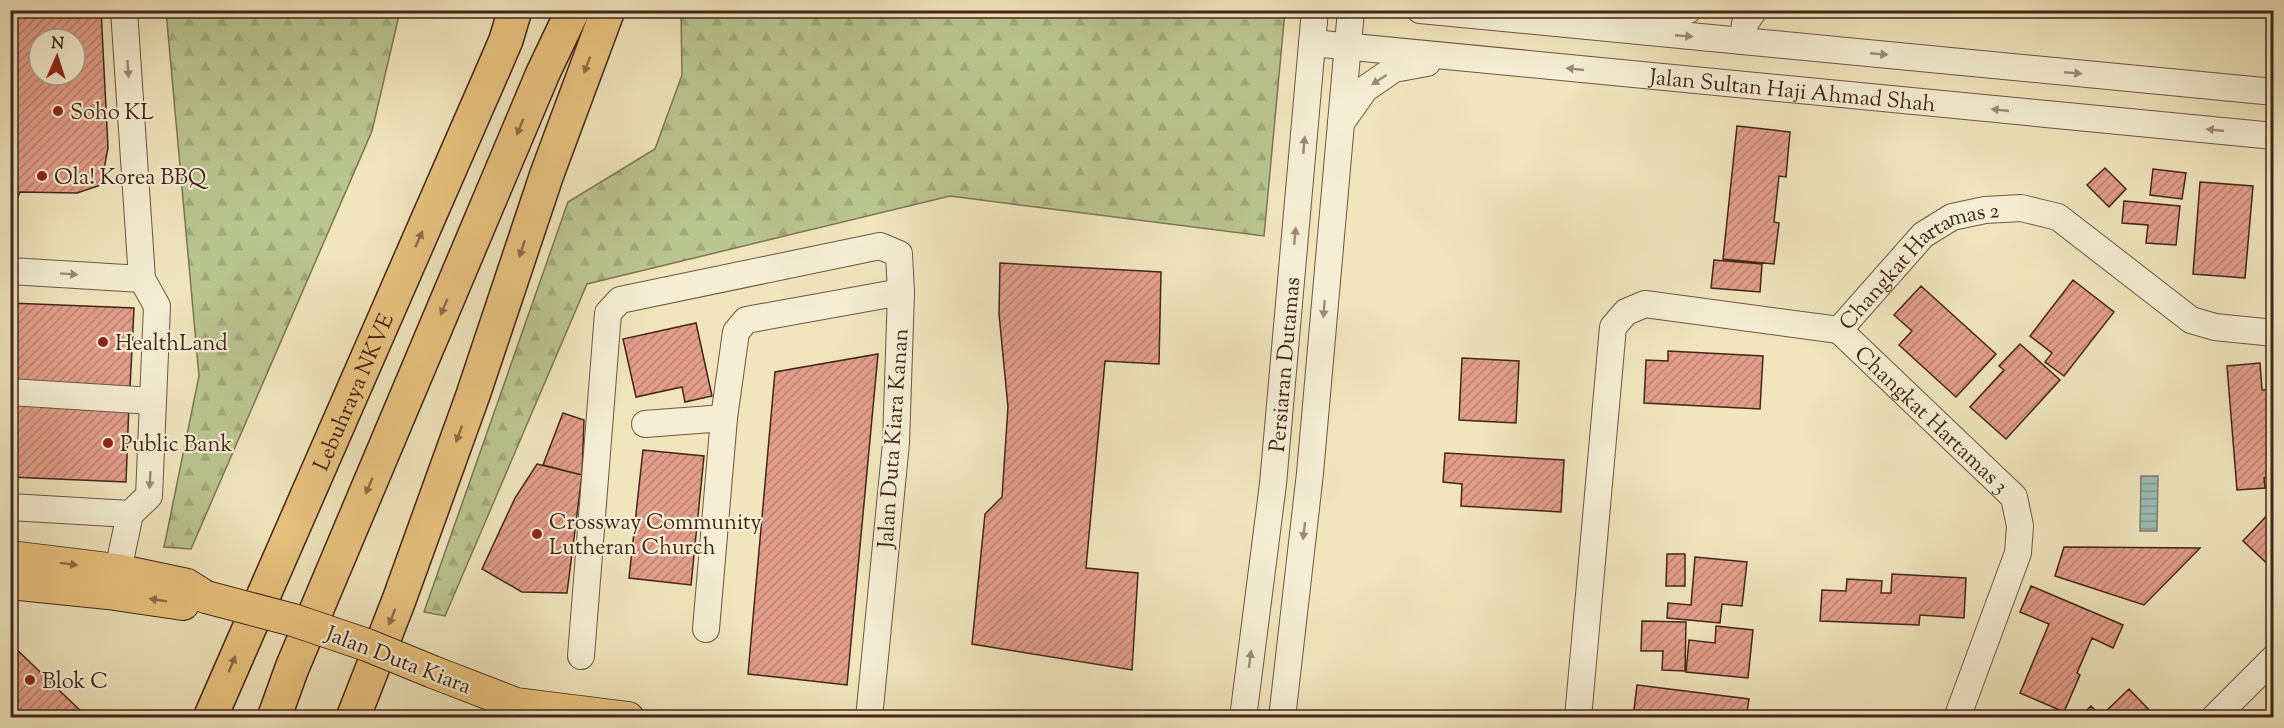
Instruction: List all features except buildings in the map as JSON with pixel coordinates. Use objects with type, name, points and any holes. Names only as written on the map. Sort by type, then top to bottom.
[{"type":"highway","points":[[490,10],[494,68]]},
{"type":"highway","name":"Lebuhraya NKVE","points":[[210,717],[494,68],[515,10]]},
{"type":"highway","points":[[543,73],[558,10]]},
{"type":"highway","points":[[274,717],[292,668],[543,73],[573,10]]},
{"type":"highway","points":[[353,717],[399,600],[473,395],[547,174],[608,10]]},
{"type":"main road","name":"Jalan Duta Kiara","points":[[10,557],[116,570],[187,585],[206,597],[293,620],[367,645],[516,704],[628,717]]},
{"type":"main road","name":"Jalan Duta Kiara","points":[[10,583],[108,593],[187,605],[206,597]]},
{"type":"street","points":[[116,570],[130,514],[149,496],[158,306],[142,279],[124,10]]},
{"type":"street","name":"Persiaran Dutamas","points":[[1243,717],[1273,484],[1315,10]]},
{"type":"street","name":"Persiaran Dutamas","points":[[1282,717],[1310,473],[1351,10]]},
{"type":"street","name":"Jalan Sultan Haji Ahmad Shah","points":[[1420,10],[2274,92]]},
{"type":"street","points":[[1608,28],[1688,10]]},
{"type":"street","points":[[1743,41],[1745,23],[1754,10]]},
{"type":"street","name":"Jalan Sultan Haji Ahmad Shah","points":[[1312,43],[2274,136]]},
{"type":"street","points":[[1340,125],[1365,89],[1395,69],[1454,57]]},
{"type":"street","name":"Changkat Hartamas 2","points":[[1578,717],[1613,327],[1626,312],[1645,304],[1839,330],[1923,235],[1952,217],[1985,210],[2021,208],[2058,217],[2191,320],[2215,327],[2274,333]]},
{"type":"street","points":[[581,656],[608,313],[620,300],[880,246],[898,254],[901,292]]},
{"type":"street","points":[[10,271],[142,279]]},
{"type":"street","name":"Jalan Duta Kiara Kanan","points":[[706,628],[724,418],[736,332],[746,320],[901,292],[896,443],[869,717]]},
{"type":"street","name":"Changkat Hartamas 3","points":[[1839,330],[2014,497],[2020,526],[2018,553],[1957,717]]},
{"type":"street","points":[[10,392],[153,401]]},
{"type":"street","points":[[645,424],[724,418]]},
{"type":"street","points":[[10,507],[130,514]]},
{"type":"street","points":[[2214,717],[2274,658]]},
{"type":"green space","points":[[166,11],[400,11],[372,131],[191,549],[164,547],[199,376]]},
{"type":"green space","points":[[681,11],[1285,11],[1264,236],[950,196],[587,284],[445,616],[424,612],[568,202],[655,149],[682,75]]},
{"type":"water","points":[[2141,476],[2158,476],[2157,531],[2140,531]]},
{"type":"place","name":"Soho KL","points":[[58,111]]},
{"type":"place","name":"Ola! Korea BBQ","points":[[42,176]]},
{"type":"place","name":"HealthLand","points":[[103,342]]},
{"type":"place","name":"Public Bank","points":[[108,443]]},
{"type":"place","name":"Crossway Community Lutheran Church","points":[[537,534]]},
{"type":"place","name":"Blok C","points":[[30,680]]}]
